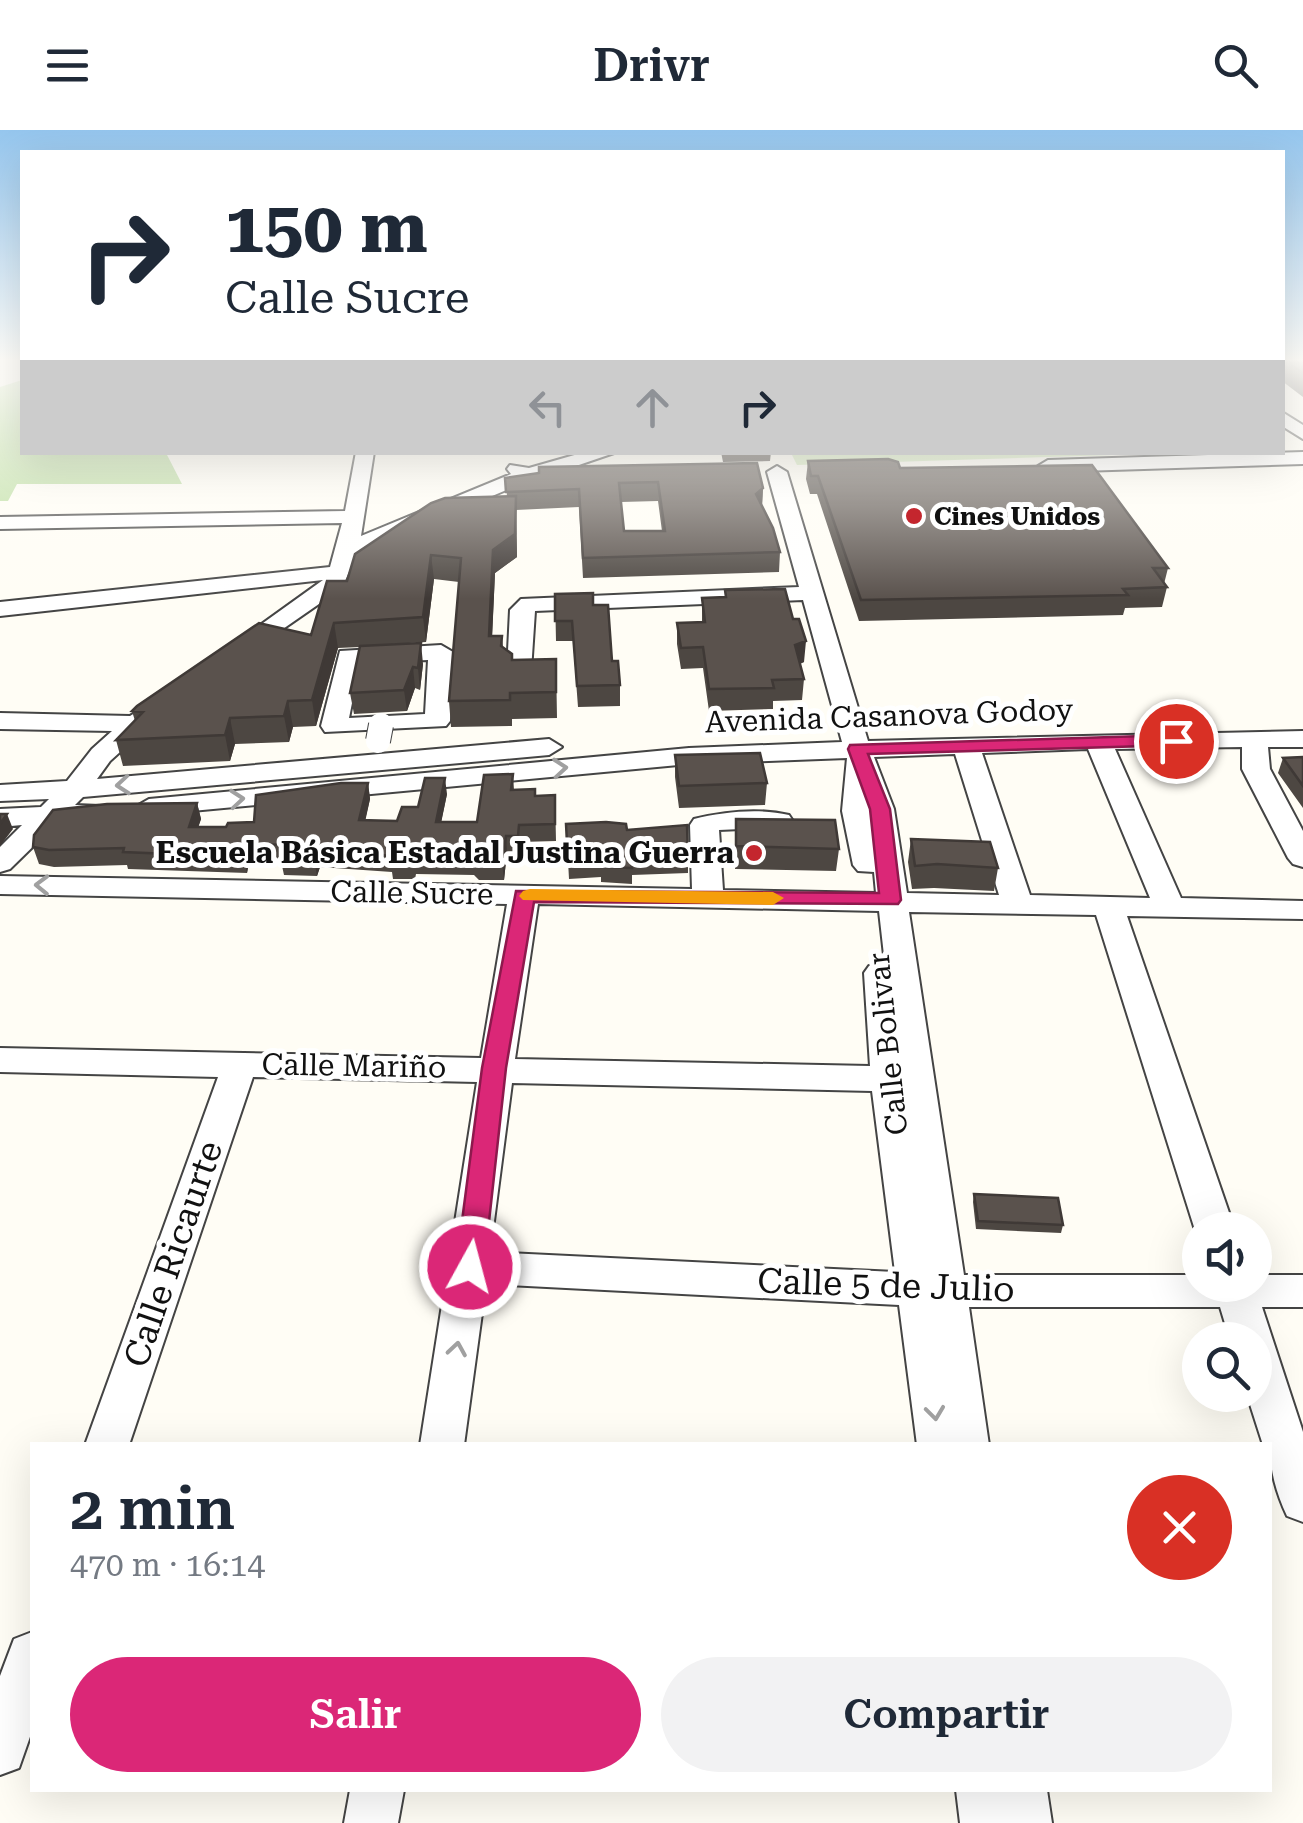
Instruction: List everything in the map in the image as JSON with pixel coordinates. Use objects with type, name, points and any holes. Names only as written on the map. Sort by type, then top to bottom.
[{"type":"street","points":[[210,670],[334,583],[347,544],[364,455]]},
{"type":"street","points":[[0,609],[347,544],[542,460],[583,455]]},
{"type":"street","points":[[1022,466],[1303,458]]},
{"type":"street","points":[[542,460],[595,475]]},
{"type":"street","name":"Calle Bolivar","points":[[776,472],[854,738],[880,809],[888,1079],[966,1442]]},
{"type":"street","points":[[0,523],[347,544]]},
{"type":"street","points":[[519,671],[522,610],[529,604],[814,593]]},
{"type":"street","points":[[376,734],[437,721],[441,652],[349,656],[334,726],[376,734],[426,731],[488,752]]},
{"type":"street","points":[[0,864],[75,790],[101,755],[132,724],[179,692]]},
{"type":"street","name":"Avenida Casanova Godoy","points":[[0,818],[854,738],[1303,718]]},
{"type":"street","points":[[0,721],[132,724]]},
{"type":"street","name":"Avenida Casanova Godoy","points":[[0,792],[75,790],[681,735],[854,738],[966,746],[1303,738]]},
{"type":"street","points":[[1254,740],[1256,769],[1294,820],[1303,858]]},
{"type":"street","points":[[1098,741],[1170,908]]},
{"type":"street","points":[[966,746],[1017,903]]},
{"type":"street","points":[[708,898],[704,824],[814,821]]},
{"type":"street","name":"Calle Sucre","points":[[0,884],[1303,910]]},
{"type":"street","points":[[442,1442],[470,1267],[494,1068],[524,896]]},
{"type":"street","name":"Calle Bolivar","points":[[882,899],[931,1290],[939,1442]]},
{"type":"street","points":[[1109,906],[1210,1212]]},
{"type":"street","name":"Calle Mariño","points":[[0,1060],[888,1079]]},
{"type":"street","name":"Calle Ricaurte","points":[[107,1442],[240,1064]]},
{"type":"street","name":"Calle 5 de Julio","points":[[470,1267],[931,1290],[1182,1288]]},
{"type":"street","name":"Calle 5 de Julio","points":[[1272,1289],[1303,1290]]},
{"type":"street","points":[[1272,1405],[1303,1501]]},
{"type":"street","points":[[0,1749],[30,1662]]},
{"type":"street","points":[[371,1823],[377,1792]]},
{"type":"street","points":[[983,1792],[987,1823]]},
{"type":"street","points":[[1020,1792],[1025,1823]]},
{"type":"green space","points":[[0,441],[20,441],[20,455],[167,455],[182,484],[17,484],[8,501],[0,501]]},
{"type":"green space","points":[[792,455],[1115,455],[797,465]]},
{"type":"building","points":[[808,461],[898,462],[900,468],[1092,465],[1168,568],[1153,568],[1167,587],[1123,589],[1128,595],[861,600],[818,476],[811,476]]},
{"type":"building","points":[[757,463],[763,488],[756,494],[780,552],[583,558],[579,489],[506,492],[505,478],[539,473],[539,467]],"holes":[[[658,482],[665,531],[624,531],[619,483]]]},
{"type":"building","points":[[516,496],[515,534],[493,550],[489,636],[502,636],[501,646],[512,654],[512,660],[556,659],[556,692],[510,693],[510,700],[449,701],[461,558],[431,555],[423,617],[334,623],[312,700],[288,701],[284,716],[230,718],[225,735],[116,740],[143,712],[132,711],[137,706],[259,623],[311,635],[327,581],[347,581],[355,554],[431,503],[445,498]]},
{"type":"building","points":[[785,589],[793,619],[799,619],[806,641],[795,645],[804,679],[772,680],[774,688],[709,689],[703,647],[681,648],[677,623],[705,622],[702,598],[726,597],[725,590]]},
{"type":"building","points":[[593,593],[593,605],[608,605],[612,661],[618,661],[620,685],[577,686],[572,621],[555,621],[555,594]]},
{"type":"building","points":[[421,643],[418,668],[413,667],[404,690],[350,693],[360,646]]},
{"type":"building","points":[[760,753],[767,783],[679,786],[675,755]]},
{"type":"building","points":[[1303,757],[1303,786],[1283,758]]},
{"type":"building","points":[[513,774],[511,790],[535,789],[535,796],[555,795],[555,824],[519,825],[518,836],[506,836],[502,863],[414,857],[413,862],[391,862],[392,856],[317,851],[314,859],[281,858],[286,844],[245,846],[243,857],[123,852],[124,848],[33,847],[34,835],[53,810],[107,804],[197,803],[189,827],[226,827],[228,823],[254,822],[256,795],[341,783],[368,783],[359,820],[397,821],[402,807],[418,807],[425,778],[445,778],[436,822],[477,822],[484,775]]},
{"type":"building","points":[[736,819],[835,820],[839,849],[736,846]]},
{"type":"building","points":[[566,824],[626,824],[627,830],[687,825],[688,858],[631,859],[632,868],[601,867],[600,862],[568,863]]},
{"type":"building","points":[[911,839],[990,842],[998,868],[915,866]]},
{"type":"building","points":[[974,1194],[1058,1198],[1063,1225],[978,1221]]},
{"type":"slow traffic","points":[[530,896],[773,898]]},
{"type":"place","name":"Cines Unidos","points":[[914,516]]},
{"type":"place","name":"Escuela Básica Estadal Justina Guerra","points":[[754,853]]},
{"type":"route","points":[[470,1267],[494,1068],[524,896],[890,900],[880,809],[857,749],[1176,741]]}]
